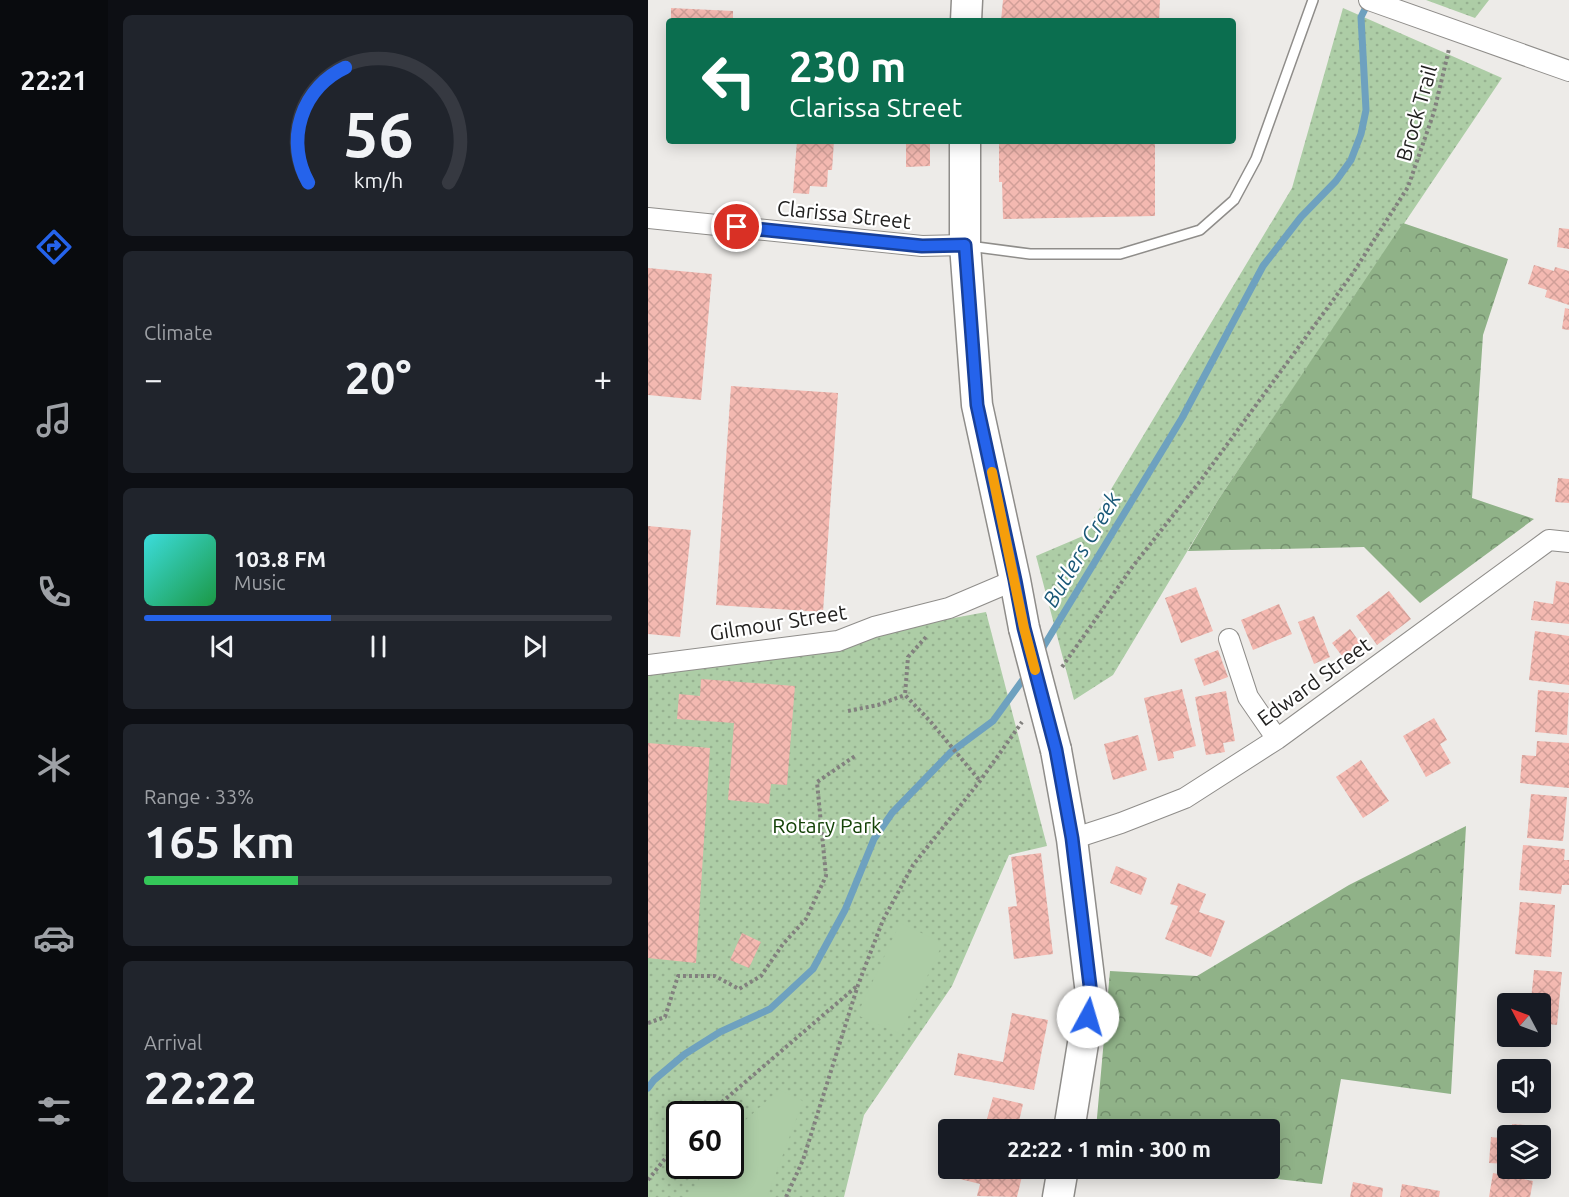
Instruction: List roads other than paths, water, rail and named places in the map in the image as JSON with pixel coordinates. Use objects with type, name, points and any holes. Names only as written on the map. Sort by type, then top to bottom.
[{"type":"main road","points":[[966,18],[967,0]]},
{"type":"main road","points":[[966,144],[965,245],[977,405],[1024,628],[1056,750],[1072,838],[1091,994],[1071,1119]]},
{"type":"main road","points":[[1058,1197],[1061,1179]]},
{"type":"street","points":[[1378,3],[1569,71]]},
{"type":"street","name":"Clarissa Street","points":[[648,218],[922,246],[965,245]]},
{"type":"street","name":"Edward Street","points":[[1072,838],[1121,823],[1185,798],[1276,739],[1549,540],[1569,542]]},
{"type":"street","name":"Gilmour Street","points":[[648,665],[838,640],[874,627],[949,608],[1015,580]]},
{"type":"street","points":[[1229,639],[1248,697],[1276,739]]},
{"type":"lane","points":[[965,245],[1030,254],[1120,254],[1200,230],[1234,200],[1256,159],[1314,0]]},
{"type":"waterway","name":"Butlers Creek","points":[[1039,654],[1182,418],[1263,266],[1301,217],[1336,181],[1351,160],[1361,134],[1366,110],[1361,17],[1368,3]]},
{"type":"waterway","name":"Butlers Creek","points":[[648,1088],[654,1080],[685,1054],[720,1032],[770,1009],[813,969],[845,910],[874,839],[892,813],[951,752],[993,721],[1027,674]]},
{"type":"park label","name":"Rotary Park","points":[[827,825]]}]
